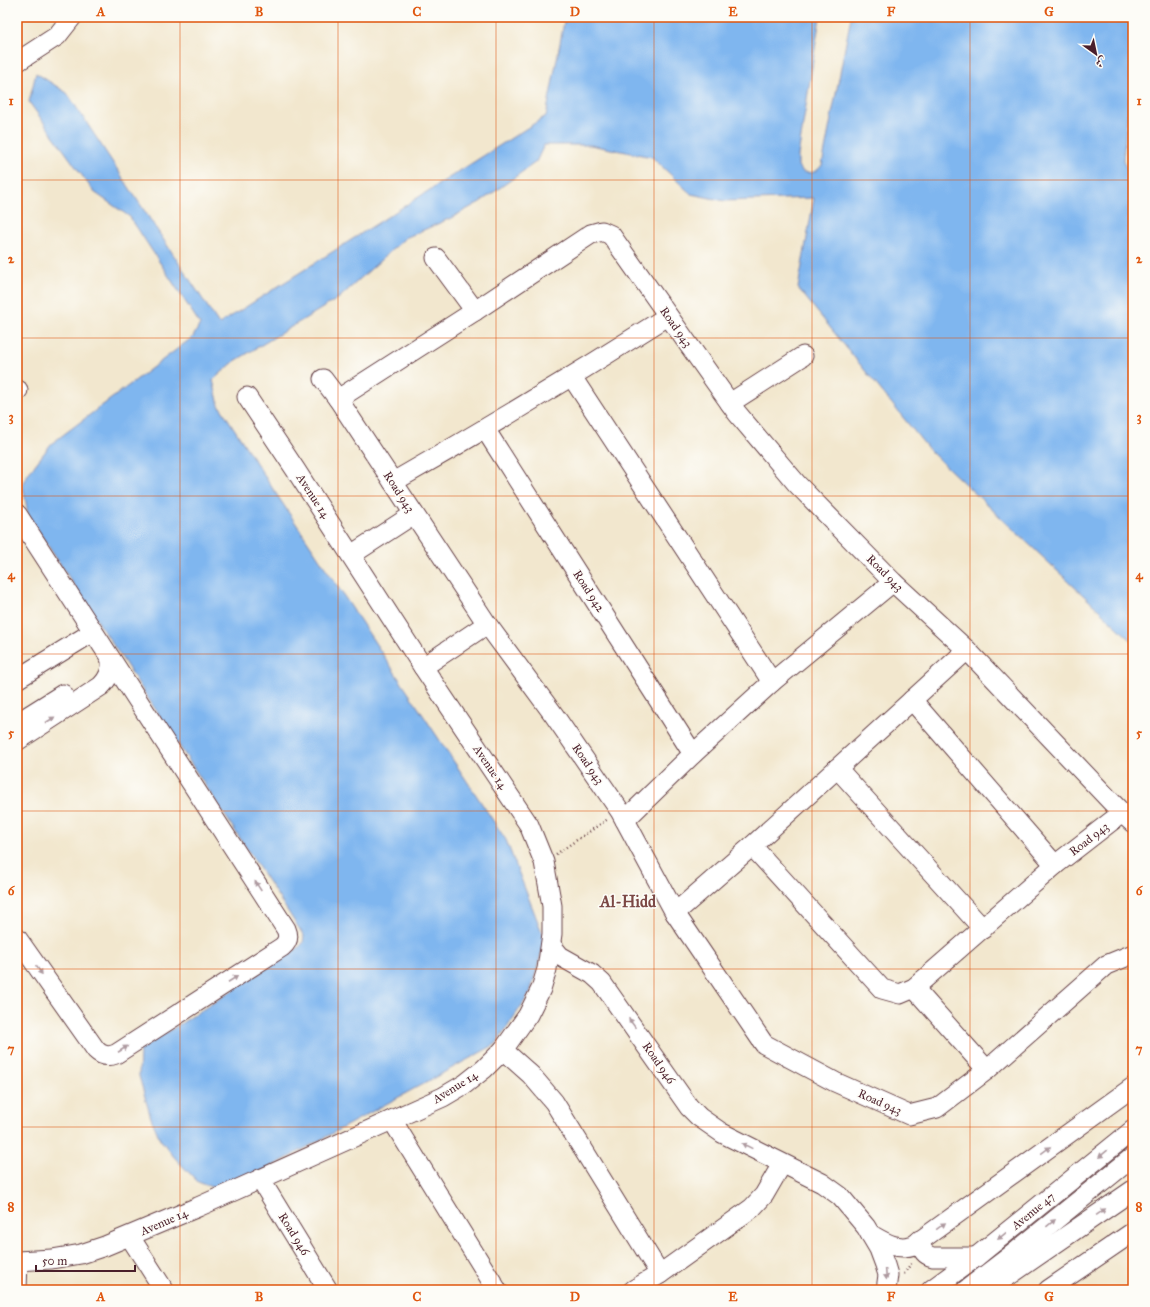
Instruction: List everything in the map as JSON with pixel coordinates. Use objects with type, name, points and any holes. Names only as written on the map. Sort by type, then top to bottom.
[{"type":"street","points":[[17,62],[57,36],[72,17]]},
{"type":"street","name":"Road 943","points":[[338,399],[591,234],[602,231],[611,235],[730,403],[797,484],[893,582],[967,650],[1128,818],[1055,865],[914,988],[900,994],[882,989],[752,846]]},
{"type":"street","points":[[436,258],[474,311]]},
{"type":"street","points":[[393,482],[572,377],[668,316]]},
{"type":"street","points":[[730,403],[804,356]]},
{"type":"street","points":[[572,377],[772,682]]},
{"type":"street","name":"Road 943","points":[[323,379],[338,399],[487,624],[554,715],[623,816],[675,912],[764,1044],[834,1082],[909,1115],[937,1108],[987,1070],[1106,964],[1133,954]]},
{"type":"street","name":"Avenue 14","points":[[17,1261],[52,1259],[81,1254],[130,1237],[443,1097],[465,1084],[484,1069],[503,1050],[528,1015],[541,989],[547,969],[551,945],[552,906],[544,862],[530,825],[423,667],[247,397]]},
{"type":"street","name":"Road 942","points":[[485,429],[693,754]]},
{"type":"street","points":[[17,938],[96,1050],[107,1056],[116,1054],[282,947],[287,941],[288,937],[286,929],[93,632],[19,513]]},
{"type":"street","points":[[351,555],[414,514]]},
{"type":"street","points":[[623,816],[772,682],[893,582]]},
{"type":"street","points":[[423,667],[487,624]]},
{"type":"street","points":[[17,679],[93,632]]},
{"type":"street","points":[[675,912],[752,846],[967,650]]},
{"type":"street","points":[[17,741],[101,686],[109,677],[112,660]]},
{"type":"street","points":[[17,723],[63,694]]},
{"type":"street","points":[[912,700],[1055,865]]},
{"type":"street","points":[[837,768],[983,929]]},
{"type":"street","name":"Road 946","points":[[551,945],[560,956],[592,974],[602,982],[689,1107],[699,1117],[722,1133],[822,1183],[840,1196],[870,1234],[879,1248],[886,1265],[887,1283]]},
{"type":"street","points":[[914,988],[987,1070]]},
{"type":"street","points":[[503,1050],[531,1075],[554,1102],[660,1274]]},
{"type":"street","points":[[870,1234],[889,1245],[898,1247],[914,1244],[1133,1087]]},
{"type":"street","points":[[392,1120],[497,1290]]},
{"type":"street","name":"Avenue 47","points":[[931,1290],[976,1257],[1133,1130]]},
{"type":"street","points":[[966,1290],[1133,1157]]},
{"type":"street","points":[[633,1290],[660,1274],[752,1208],[764,1195],[782,1164]]},
{"type":"street","name":"Road 946","points":[[260,1179],[328,1290]]},
{"type":"street","points":[[988,1290],[1133,1190]]},
{"type":"street","points":[[1048,1290],[1133,1232]]},
{"type":"street","points":[[130,1237],[164,1290]]},
{"type":"street","points":[[914,1244],[926,1254],[933,1257],[976,1257]]},
{"type":"street","points":[[17,1261],[17,1290]]},
{"type":"path","points":[[544,862],[623,816]]},
{"type":"path","points":[[887,1283],[904,1275],[915,1257],[914,1244]]},
{"type":"water","points":[[565,17],[820,17],[798,156],[798,166],[803,172],[812,173],[822,165],[851,17],[1133,17],[1133,79],[1129,98],[1123,160],[1133,184],[1133,642],[931,452],[798,288],[814,198],[725,201],[691,194],[652,157],[590,145],[544,145],[536,162],[480,202],[451,218],[405,238],[339,298],[235,361],[213,380],[219,405],[271,486],[506,840],[545,940],[530,993],[496,1044],[225,1192],[198,1182],[175,1158],[160,1139],[151,1118],[139,1076],[140,1050],[298,948],[303,943],[304,936],[28,515],[23,485],[28,474],[51,444],[193,337],[200,324],[130,217],[94,192],[29,102],[36,73],[67,93],[219,324],[546,116]]},
{"type":"district","name":"Al-Hidd","points":[[628,901]]}]
